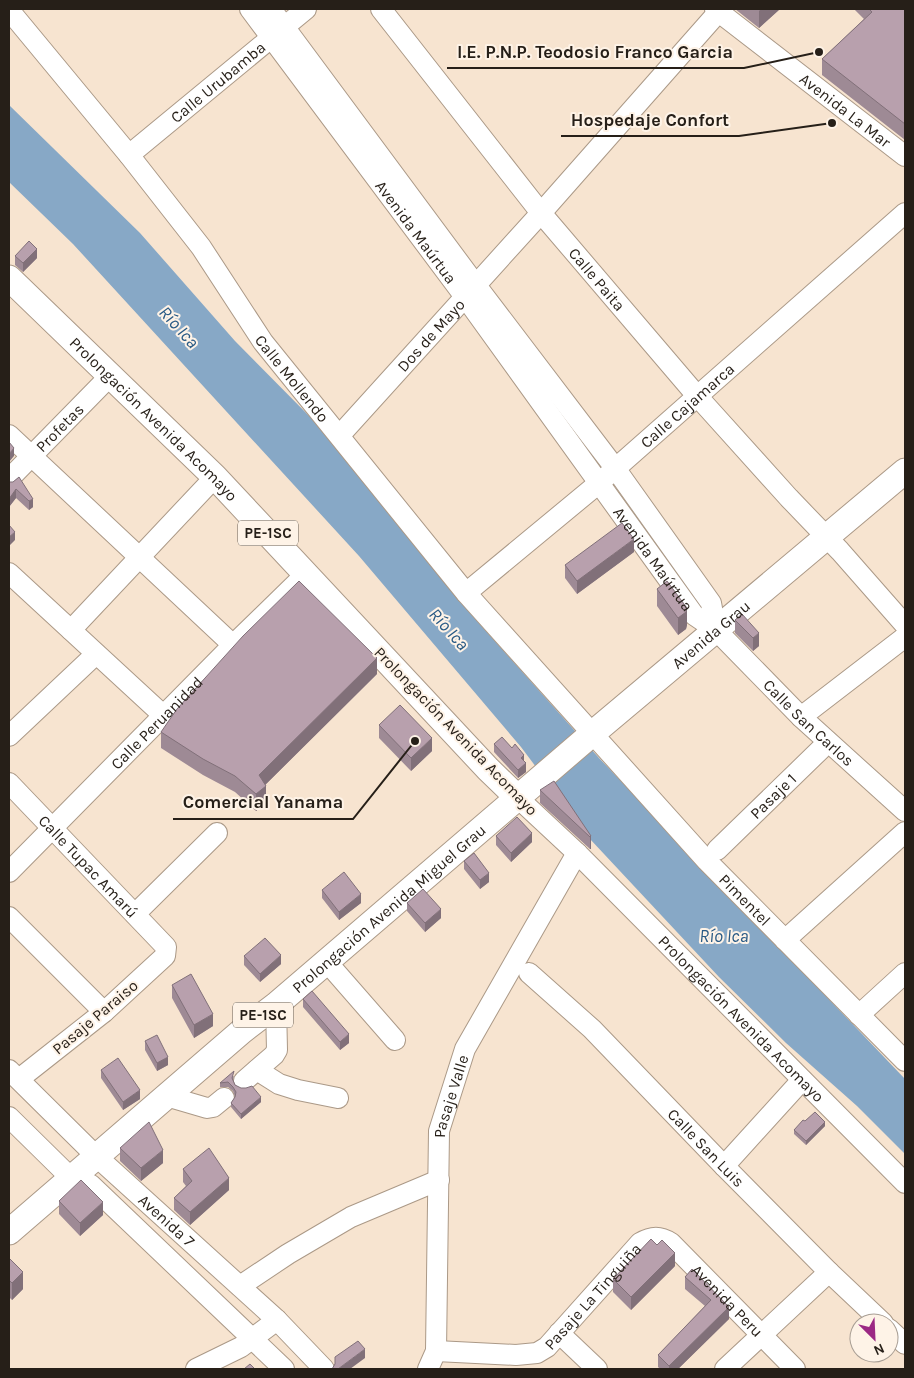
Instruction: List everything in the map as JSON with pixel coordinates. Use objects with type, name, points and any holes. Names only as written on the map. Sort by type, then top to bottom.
[{"type":"main road","name":"Prolongación Avenida Acomayo","points":[[9,278],[214,477],[488,769],[527,790]]},
{"type":"main road","name":"Avenida Grau","points":[[527,790],[905,471]]},
{"type":"main road","name":"Prolongación Avenida Miguel Grau","points":[[9,1232],[242,1031],[276,1005],[527,790]]},
{"type":"street","name":"Avenida Maúrtua","points":[[250,9],[277,31],[470,290],[614,468],[711,603],[716,630]]},
{"type":"street","name":"Avenida Maúrtua","points":[[271,9],[277,31]]},
{"type":"street","name":"Calle Urubamba","points":[[129,155],[306,9]]},
{"type":"street","name":"Calle Paita","points":[[381,9],[540,213],[698,397],[905,625]]},
{"type":"street","name":"Dos de Mayo","points":[[340,435],[540,213],[718,10]]},
{"type":"street","name":"Avenida La Mar","points":[[718,10],[905,156]]},
{"type":"street","name":"Calle Mollendo","points":[[14,11],[201,247],[263,342],[466,592],[589,737]]},
{"type":"street","name":"Calle Cajamarca","points":[[466,592],[599,483],[905,213]]},
{"type":"street","name":"Avenida Maúrtua","points":[[470,290],[599,483],[694,615],[716,630]]},
{"type":"street","name":"Profetas","points":[[9,479],[110,376]]},
{"type":"street","points":[[9,435],[233,644]]},
{"type":"street","points":[[71,630],[214,477]]},
{"type":"street","points":[[9,573],[164,716]]},
{"type":"street","name":"Calle Peruanidad","points":[[9,872],[233,644],[306,574]]},
{"type":"street","name":"Calle San Carlos","points":[[716,630],[801,717],[905,811]]},
{"type":"street","points":[[801,717],[905,637]]},
{"type":"street","points":[[9,736],[96,654]]},
{"type":"street","name":"Pimentel","points":[[589,737],[905,1061]]},
{"type":"street","name":"Pasaje 1","points":[[717,850],[827,741]]},
{"type":"street","name":"Calle Tupac Amarú","points":[[9,783],[135,914],[166,947],[167,951]]},
{"type":"street","name":"Prolongación Avenida Acomayo","points":[[527,790],[577,853],[905,1183]]},
{"type":"street","points":[[785,940],[905,832]]},
{"type":"street","points":[[135,914],[218,834]]},
{"type":"street","name":"Pasaje Valle","points":[[432,1360],[439,1131],[465,1049],[577,853]]},
{"type":"street","points":[[9,917],[104,1012]]},
{"type":"street","name":"Pasaje Paraiso","points":[[14,1075],[104,1012],[165,956],[167,951]]},
{"type":"street","points":[[326,961],[395,1040]]},
{"type":"street","name":"Calle San Luis","points":[[529,973],[592,1029],[724,1166],[872,1313]]},
{"type":"street","points":[[859,1015],[905,973]]},
{"type":"street","points":[[276,1005],[277,1050],[251,1076],[298,1090],[338,1098]]},
{"type":"street","name":"Avenida 7","points":[[14,1075],[96,1156],[277,1320],[324,1369]]},
{"type":"street","points":[[724,1166],[802,1080]]},
{"type":"street","points":[[166,1096],[207,1108],[212,1107],[224,1098]]},
{"type":"street","name":"Avenida 7","points":[[9,1117],[72,1178],[91,1185],[247,1343],[284,1369]]},
{"type":"street","points":[[240,1286],[288,1254],[351,1217],[439,1180]]},
{"type":"street","name":"Pasaje La Tinguiña","points":[[432,1360],[537,1353],[546,1347],[640,1243],[649,1237],[658,1237]]},
{"type":"street","name":"Avenida Peru","points":[[658,1237],[671,1243],[795,1369]]},
{"type":"street","points":[[725,1369],[829,1272]]},
{"type":"street","points":[[196,1369],[247,1343],[277,1320]]},
{"type":"street","points":[[559,1333],[597,1369]]},
{"type":"street","points":[[232,1369],[247,1343]]},
{"type":"water","name":"Río Ica","points":[[9,105],[140,233],[235,341],[319,426],[470,613],[599,758],[905,1079],[905,1154],[857,1106],[786,1043],[719,977],[590,839],[521,747],[359,556],[73,244],[9,182]]},
{"type":"building","points":[[869,9],[905,9],[905,124],[822,59],[872,12]]},
{"type":"building","points":[[29,241],[37,249],[23,263],[15,256]]},
{"type":"building","points":[[9,442],[14,448],[9,454]]},
{"type":"building","points":[[19,477],[33,499],[29,501],[16,489],[9,499],[9,482],[13,482]]},
{"type":"building","points":[[622,523],[634,539],[577,581],[565,565]]},
{"type":"building","points":[[9,525],[15,532],[9,537]]},
{"type":"building","points":[[299,581],[377,658],[259,775],[266,786],[256,794],[235,776],[203,759],[161,732],[177,709],[243,636]]},
{"type":"building","points":[[667,581],[687,608],[686,612],[678,618],[657,589]]},
{"type":"building","points":[[742,614],[759,633],[753,638],[735,620]]},
{"type":"building","points":[[400,705],[432,738],[411,758],[379,725]]},
{"type":"building","points":[[502,737],[512,748],[515,744],[524,755],[521,758],[526,763],[518,770],[494,744]]},
{"type":"building","points":[[554,781],[591,836],[590,837],[540,790]]},
{"type":"building","points":[[517,817],[532,833],[511,853],[496,836]]},
{"type":"building","points":[[474,853],[489,873],[480,880],[464,861]]},
{"type":"building","points":[[344,872],[361,894],[339,912],[322,890]]},
{"type":"building","points":[[423,889],[441,909],[425,923],[407,903]]},
{"type":"building","points":[[265,938],[281,955],[260,974],[244,956]]},
{"type":"building","points":[[191,974],[213,1014],[194,1025],[172,985]]},
{"type":"building","points":[[312,991],[349,1034],[340,1042],[303,999]]},
{"type":"building","points":[[157,1035],[168,1057],[157,1063],[145,1041]]},
{"type":"building","points":[[118,1058],[140,1090],[123,1102],[101,1070]]},
{"type":"building","points":[[234,1071],[232,1078],[235,1085],[241,1088],[252,1086],[261,1097],[241,1114],[231,1103],[236,1092],[233,1087],[228,1082],[220,1083]]},
{"type":"building","points":[[815,1112],[825,1122],[806,1141],[794,1130],[803,1120],[805,1121]]},
{"type":"building","points":[[149,1122],[163,1150],[141,1168],[120,1148]]},
{"type":"building","points":[[209,1148],[229,1178],[190,1212],[174,1198],[192,1181],[183,1169]]},
{"type":"building","points":[[81,1180],[103,1202],[80,1223],[59,1201]]},
{"type":"building","points":[[651,1239],[657,1245],[662,1240],[675,1253],[631,1297],[613,1279]]},
{"type":"building","points":[[9,1258],[23,1272],[12,1283],[9,1280]]},
{"type":"building","points":[[692,1269],[729,1307],[669,1366],[658,1355],[711,1300],[685,1277]]},
{"type":"building","points":[[358,1341],[365,1349],[338,1369],[332,1369],[335,1364],[335,1357]]},
{"type":"building","points":[[250,1364],[255,1369],[244,1369]]},
{"type":"place","name":"I.E. P.N.P. Teodosio Franco Garcia","points":[[819,52]]},
{"type":"place","name":"Hospedaje Confort","points":[[832,123]]},
{"type":"place","name":"Comercial Yanama","points":[[415,741]]}]
